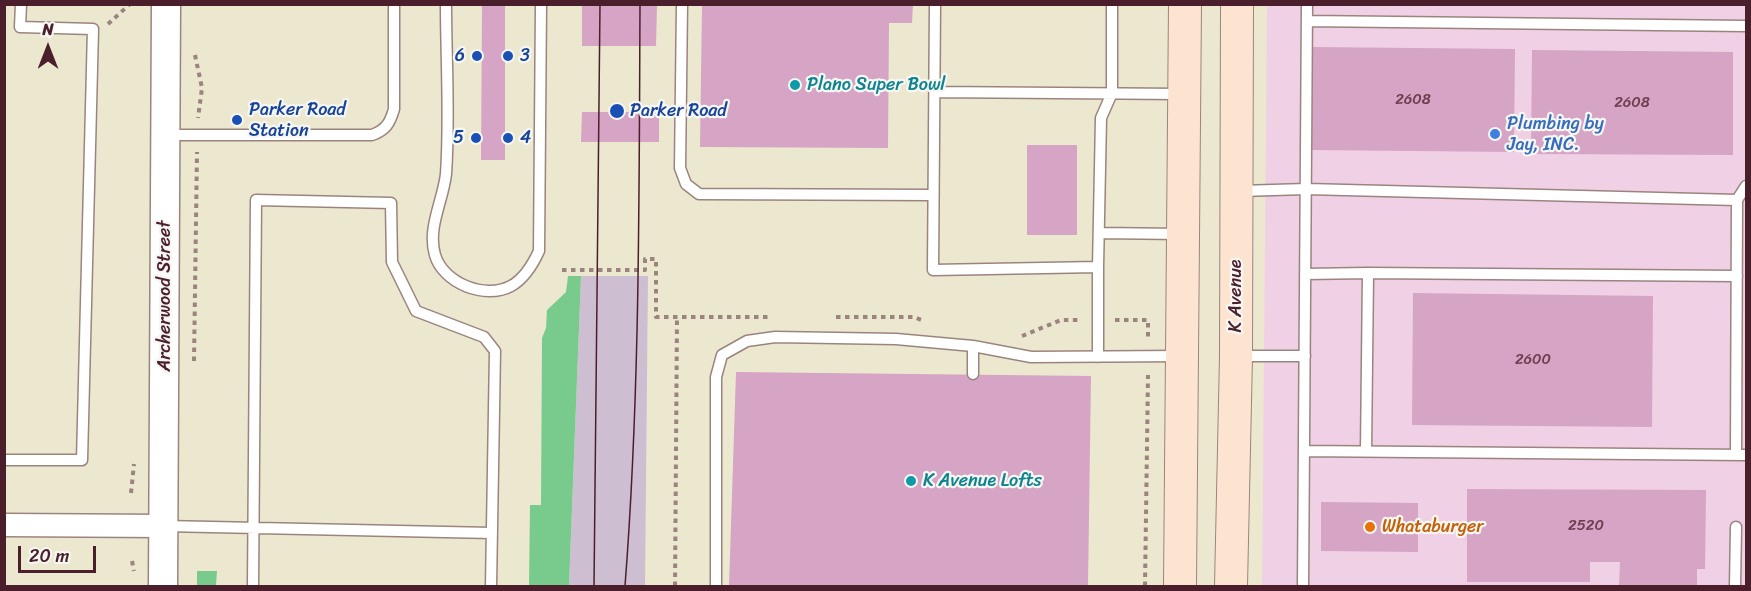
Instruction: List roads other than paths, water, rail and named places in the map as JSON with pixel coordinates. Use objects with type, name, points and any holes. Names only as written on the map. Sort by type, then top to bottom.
[{"type":"main road","points":[[1180,586],[1184,356],[1185,4]]},
{"type":"main road","name":"K Avenue","points":[[1231,586],[1236,356],[1237,4]]},
{"type":"main road","points":[[1184,356],[1236,356]]},
{"type":"street","name":"Archerwood Street","points":[[163,586],[166,4]]},
{"type":"street","points":[[4,525],[164,526]]},
{"type":"lane","points":[[4,460],[82,460],[93,29],[20,27],[21,4]]},
{"type":"lane","points":[[166,135],[372,135],[383,132],[390,123],[394,109],[394,4]]},
{"type":"lane","points":[[446,4],[446,175],[435,219],[435,255],[443,270],[454,281],[472,289],[492,291],[510,287],[523,277],[539,251],[541,4]]},
{"type":"lane","points":[[682,4],[680,168],[686,184],[699,194],[933,195]]},
{"type":"lane","points":[[935,4],[933,270],[1098,267]]},
{"type":"lane","points":[[1098,357],[1101,118],[1112,93],[1112,4]]},
{"type":"lane","points":[[1303,586],[1307,4]]},
{"type":"lane","points":[[1307,21],[1746,26]]},
{"type":"lane","points":[[935,92],[1185,94]]},
{"type":"lane","points":[[1304,451],[1741,455],[1737,200],[1746,186]]},
{"type":"lane","points":[[1235,191],[1306,189],[1737,200]]},
{"type":"lane","points":[[253,586],[256,200],[391,203],[392,262],[416,311],[484,337],[495,351],[491,586]]},
{"type":"lane","points":[[1100,233],[1184,234]]},
{"type":"lane","points":[[1366,451],[1368,273]]},
{"type":"lane","points":[[1305,274],[1737,276]]},
{"type":"lane","points":[[716,586],[716,377],[722,355],[747,341],[775,337],[896,339],[973,346],[1031,357],[1184,356]]},
{"type":"lane","points":[[973,346],[973,374]]},
{"type":"lane","points":[[1236,356],[1305,356]]},
{"type":"lane","points":[[164,526],[492,533]]},
{"type":"lane","points":[[1735,586],[1736,527]]},
{"type":"tram line","points":[[594,586],[600,4]]},
{"type":"tram line","points":[[625,586],[636,368],[640,4]]},
{"type":"place","name":"6","points":[[477,56]]},
{"type":"place","name":"3","points":[[508,56]]},
{"type":"place","name":"Plano Super Bowl","points":[[795,85]]},
{"type":"place","name":"Parker Road","points":[[617,111]]},
{"type":"place","name":"Parker Road Station","points":[[237,120]]},
{"type":"place","name":"Plumbing by Jay, INC.","points":[[1495,134]]},
{"type":"place","name":"5","points":[[476,138]]},
{"type":"place","name":"4","points":[[508,138]]},
{"type":"place","name":"K Avenue Lofts","points":[[911,481]]},
{"type":"place","name":"Whataburger","points":[[1370,527]]}]
